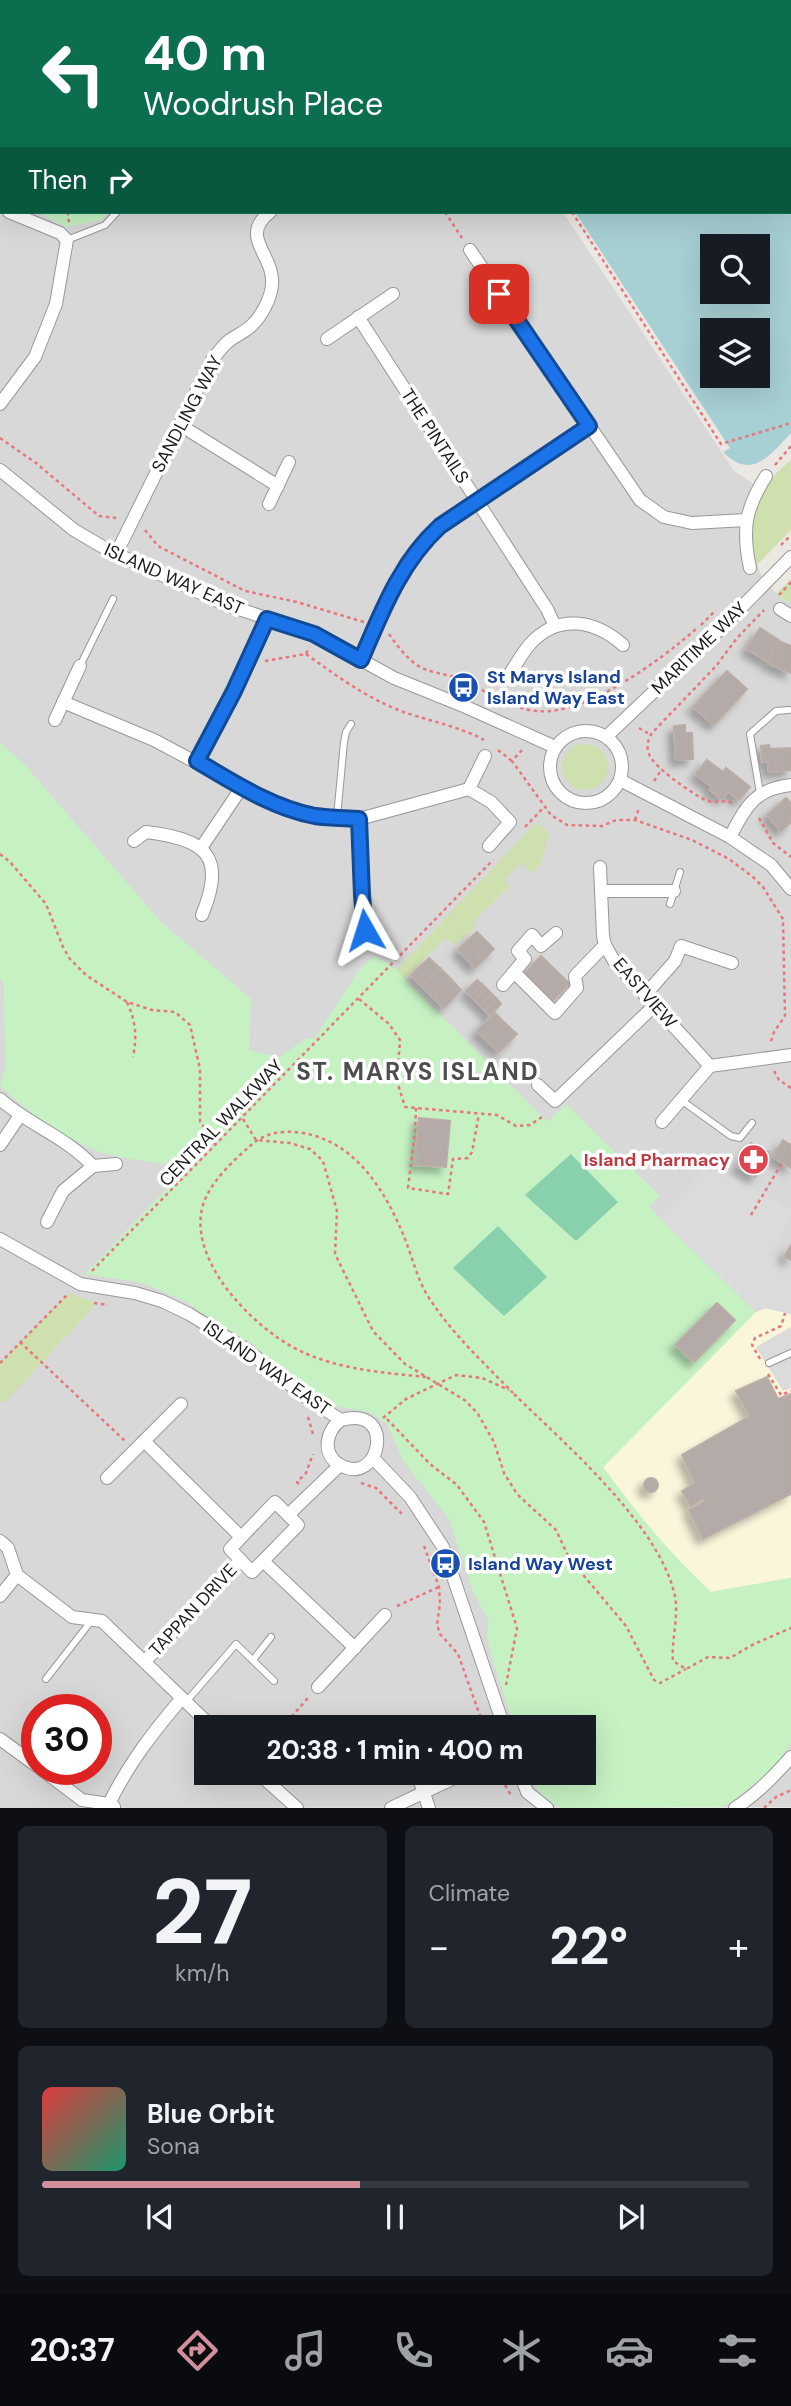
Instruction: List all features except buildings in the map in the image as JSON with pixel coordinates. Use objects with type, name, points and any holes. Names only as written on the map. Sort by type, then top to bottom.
[{"type":"street","points":[[0,404],[35,358],[56,304],[68,240],[60,233],[14,214]]},
{"type":"street","name":"SANDLING WAY","points":[[116,554],[212,360],[228,342],[253,325],[270,299],[272,268],[258,243],[256,230],[267,214]]},
{"type":"street","points":[[470,250],[640,500],[664,517],[692,523],[746,520]]},
{"type":"street","points":[[327,339],[393,294]]},
{"type":"street","name":"THE PINTAILS","points":[[358,317],[547,608],[555,626]]},
{"type":"street","points":[[180,425],[278,486]]},
{"type":"street","points":[[361,660],[407,561],[421,543],[440,526],[589,426]]},
{"type":"street","points":[[270,505],[289,462]]},
{"type":"street","name":"ISLAND WAY EAST","points":[[0,470],[82,536],[116,554],[224,604],[314,634],[394,678],[555,747]]},
{"type":"street","points":[[750,568],[745,545],[746,520],[753,496],[766,476]]},
{"type":"street","name":"MARITIME WAY","points":[[606,737],[715,635],[791,557]]},
{"type":"street","points":[[197,761],[267,619]]},
{"type":"street","points":[[512,672],[530,643],[555,626],[571,622],[608,632],[622,645]]},
{"type":"street","points":[[55,720],[80,666]]},
{"type":"street","points":[[63,702],[141,734],[280,805],[315,816],[359,819],[469,789],[491,802],[510,822],[493,851]]},
{"type":"street","points":[[584,730],[606,737],[615,745],[620,756],[620,780],[604,798],[581,803],[569,799],[559,792],[552,782],[550,758],[555,747],[562,738],[584,730]]},
{"type":"street","points":[[469,789],[485,756]]},
{"type":"street","points":[[620,780],[730,837],[771,866],[791,889]]},
{"type":"street","points":[[730,837],[745,809],[760,793],[791,785]]},
{"type":"street","points":[[201,848],[242,787]]},
{"type":"street","points":[[359,819],[365,930],[384,943]]},
{"type":"street","points":[[134,841],[146,832],[190,842],[201,848],[211,861],[213,877],[202,915]]},
{"type":"street","name":"EASTVIEW","points":[[600,867],[605,945],[614,961],[710,1066]]},
{"type":"street","points":[[601,891],[674,891]]},
{"type":"street","points":[[503,985],[525,959],[518,951],[533,935],[541,946],[556,933]]},
{"type":"street","points":[[514,972],[555,1013],[577,988],[575,976],[605,945]]},
{"type":"street","points":[[645,995],[674,961],[681,946],[732,963]]},
{"type":"street","points":[[538,1085],[555,1101],[654,1005]]},
{"type":"street","points":[[662,1122],[710,1066],[791,1055]]},
{"type":"street","points":[[0,1099],[19,1116],[78,1151],[93,1166]]},
{"type":"street","points":[[0,1145],[19,1116]]},
{"type":"street","points":[[47,1222],[64,1191],[93,1166],[116,1164]]},
{"type":"street","name":"ISLAND WAY EAST","points":[[0,1239],[77,1290],[135,1293],[162,1301],[189,1314],[246,1349],[304,1396],[341,1420]]},
{"type":"street","points":[[107,1478],[181,1404]]},
{"type":"street","name":"ISLAND WAY EAST","points":[[340,1465],[328,1451],[329,1432],[341,1420],[359,1418],[373,1427]]},
{"type":"street","points":[[139,1446],[241,1537],[275,1502],[288,1515],[340,1465],[360,1467],[373,1458],[378,1445],[378,1437],[373,1427]]},
{"type":"street","points":[[373,1458],[410,1497],[443,1547],[500,1715]]},
{"type":"street","name":"TAPPAN DRIVE","points":[[241,1537],[230,1549],[252,1572],[298,1525],[288,1515]]},
{"type":"street","points":[[0,1541],[8,1548],[17,1575],[72,1617],[103,1621],[200,1715]]},
{"type":"street","name":"TAPPAN DRIVE","points":[[145,1661],[241,1560]]},
{"type":"street","points":[[263,1561],[355,1648]]},
{"type":"street","points":[[0,1596],[17,1575]]},
{"type":"street","points":[[318,1686],[385,1615]]},
{"type":"street","points":[[62,1785],[82,1800],[111,1806],[122,1777],[149,1736],[184,1700]]},
{"type":"street","points":[[0,1739],[21,1755]]},
{"type":"street","points":[[735,1808],[775,1776],[791,1757]]},
{"type":"street","points":[[271,1785],[297,1808]]},
{"type":"street","points":[[421,1785],[429,1808]]},
{"type":"street","points":[[391,1808],[440,1785]]},
{"type":"street","points":[[524,1785],[527,1792],[547,1808]]},
{"type":"lane","points":[[68,240],[105,225],[115,214]]},
{"type":"lane","points":[[80,666],[113,599]]},
{"type":"lane","points":[[760,793],[750,734],[776,711],[789,710]]},
{"type":"lane","points":[[337,817],[344,742],[351,724]]},
{"type":"lane","points":[[670,904],[680,872]]},
{"type":"lane","points":[[681,1100],[731,1136],[740,1138],[752,1123]]},
{"type":"lane","points":[[769,1363],[791,1353]]},
{"type":"lane","points":[[46,1679],[93,1619]]},
{"type":"lane","points":[[253,1660],[271,1637]]},
{"type":"lane","points":[[184,1700],[236,1644],[274,1681]]},
{"type":"path","points":[[446,214],[470,250]]},
{"type":"path","points":[[573,214],[721,444],[791,423]]},
{"type":"path","points":[[766,476],[791,446]]},
{"type":"path","points":[[791,582],[737,638],[716,666],[648,740],[649,755],[654,761],[697,795],[715,803],[727,801],[758,818],[764,823],[773,843],[791,857]]},
{"type":"path","points":[[306,654],[314,634]]},
{"type":"path","points":[[251,654],[268,662],[306,654],[368,697],[488,742]]},
{"type":"path","points":[[498,750],[512,761]]},
{"type":"path","points":[[525,827],[544,807]]},
{"type":"path","name":"CENTRAL WALKWAY","points":[[77,1290],[359,999],[493,851]]},
{"type":"path","points":[[0,854],[46,904],[70,959],[86,975],[127,1002],[152,1010],[175,1012],[190,1025],[200,1069],[200,1121],[216,1146]]},
{"type":"path","points":[[359,999],[389,1024],[400,1041],[397,1081],[405,1107],[498,1115],[516,1126],[530,1125],[542,1117]]},
{"type":"path","points":[[127,1002],[136,1024],[137,1038],[133,1057]]},
{"type":"path","points":[[416,1108],[408,1188],[448,1194],[453,1159],[468,1158],[472,1152],[479,1114]]},
{"type":"path","points":[[243,1118],[256,1140]]},
{"type":"path","points":[[426,1377],[381,1372],[307,1355],[283,1342],[236,1302],[220,1281],[209,1262],[202,1234],[202,1209],[211,1188],[256,1140],[271,1132],[306,1134],[345,1150],[375,1180],[403,1234],[426,1292],[456,1333],[598,1476],[643,1529],[666,1567],[675,1595],[673,1661],[686,1669]]},
{"type":"path","points":[[256,1140],[290,1143],[310,1149],[323,1161],[337,1211],[335,1254],[373,1331],[405,1364],[466,1401],[478,1414],[495,1442],[504,1473],[517,1494],[556,1530],[569,1558],[626,1626],[654,1680],[660,1683],[665,1681],[708,1657],[730,1658],[791,1628]]},
{"type":"path","points":[[751,1215],[782,1163]]},
{"type":"path","points":[[0,1363],[68,1293],[77,1290]]},
{"type":"path","points":[[89,1301],[110,1305]]},
{"type":"path","points":[[784,1317],[791,1317]]},
{"type":"path","points":[[20,1342],[139,1446]]},
{"type":"path","points":[[373,1427],[406,1399],[456,1375],[482,1378],[513,1393]]},
{"type":"path","points":[[302,1407],[313,1433]]},
{"type":"path","points":[[384,1417],[430,1464],[457,1485],[484,1522],[517,1628],[505,1688],[492,1693]]},
{"type":"path","points":[[310,1494],[297,1482],[312,1462],[315,1446]]},
{"type":"path","points":[[359,1483],[376,1488],[391,1500],[403,1515]]},
{"type":"path","points":[[422,1542],[439,1587],[440,1634],[458,1654],[480,1715]]},
{"type":"path","points":[[385,1615],[439,1587]]},
{"type":"path","points":[[293,1715],[318,1686]]},
{"type":"path","points":[[505,1785],[520,1806]]},
{"type":"path","points":[[764,1808],[776,1797],[791,1790]]},
{"type":"shaded area","points":[[0,214],[564,214],[734,471],[761,489],[751,549],[760,573],[776,594],[791,604],[791,1807],[0,1808]]},
{"type":"shaded area","points":[[710,1164],[791,1209],[791,1217],[770,1255],[791,1266],[791,1314],[766,1308],[756,1312],[659,1218]]},
{"type":"shaded area","points":[[766,1308],[791,1314],[791,1578],[711,1592],[637,1514],[603,1467],[756,1312]]},
{"type":"shaded area","points":[[791,1327],[791,1388],[783,1391],[756,1347]]},
{"type":"green space","points":[[42,214],[107,214],[102,220],[65,227]]},
{"type":"green space","points":[[791,460],[791,530],[757,565],[750,533],[754,506],[768,482]]},
{"type":"green space","points":[[791,579],[791,604],[776,594]]},
{"type":"green space","points":[[0,743],[23,763],[160,921],[251,999],[249,1050],[279,1057],[307,1038],[314,1039],[358,971],[374,956],[390,964],[547,1122],[566,1104],[660,1196],[649,1207],[756,1312],[603,1467],[654,1532],[711,1592],[791,1578],[791,1743],[772,1771],[722,1807],[560,1808],[545,1797],[536,1785],[596,1785],[596,1715],[510,1715],[487,1638],[489,1620],[474,1594],[449,1519],[404,1462],[387,1424],[369,1412],[338,1407],[186,1302],[143,1283],[85,1274],[188,1166],[122,1158],[87,1147],[47,1124],[0,1086],[5,1071],[4,984],[0,978]]},
{"type":"green space","points":[[585,744],[601,751],[608,767],[601,783],[585,790],[569,783],[562,767],[569,751]]},
{"type":"green space","points":[[536,823],[549,832],[542,861],[533,873],[520,863],[505,879],[509,888],[473,921],[476,926],[455,945],[445,938],[404,979],[395,971]]},
{"type":"green space","points":[[571,1154],[618,1202],[576,1241],[525,1195]]},
{"type":"green space","points":[[498,1226],[547,1277],[504,1316],[453,1268]]},
{"type":"green space","points":[[68,1293],[97,1303],[6,1401],[0,1403],[0,1363]]},
{"type":"water","points":[[576,214],[791,214],[791,433],[768,456],[752,465],[733,460],[723,452],[730,448]]},
{"type":"place","name":"St Marys Island Island Way East","points":[[464,687]]},
{"type":"place","name":"Island Pharmacy","points":[[753,1160]]},
{"type":"place","name":"Island Way West","points":[[445,1564]]},
{"type":"district","name":"ST. MARYS ISLAND","points":[[418,1072]]},
{"type":"route","points":[[365,930],[359,819],[315,816],[280,805],[197,761],[234,691],[267,619],[314,634],[361,660],[407,561],[421,543],[440,526],[589,426],[499,294]]}]
